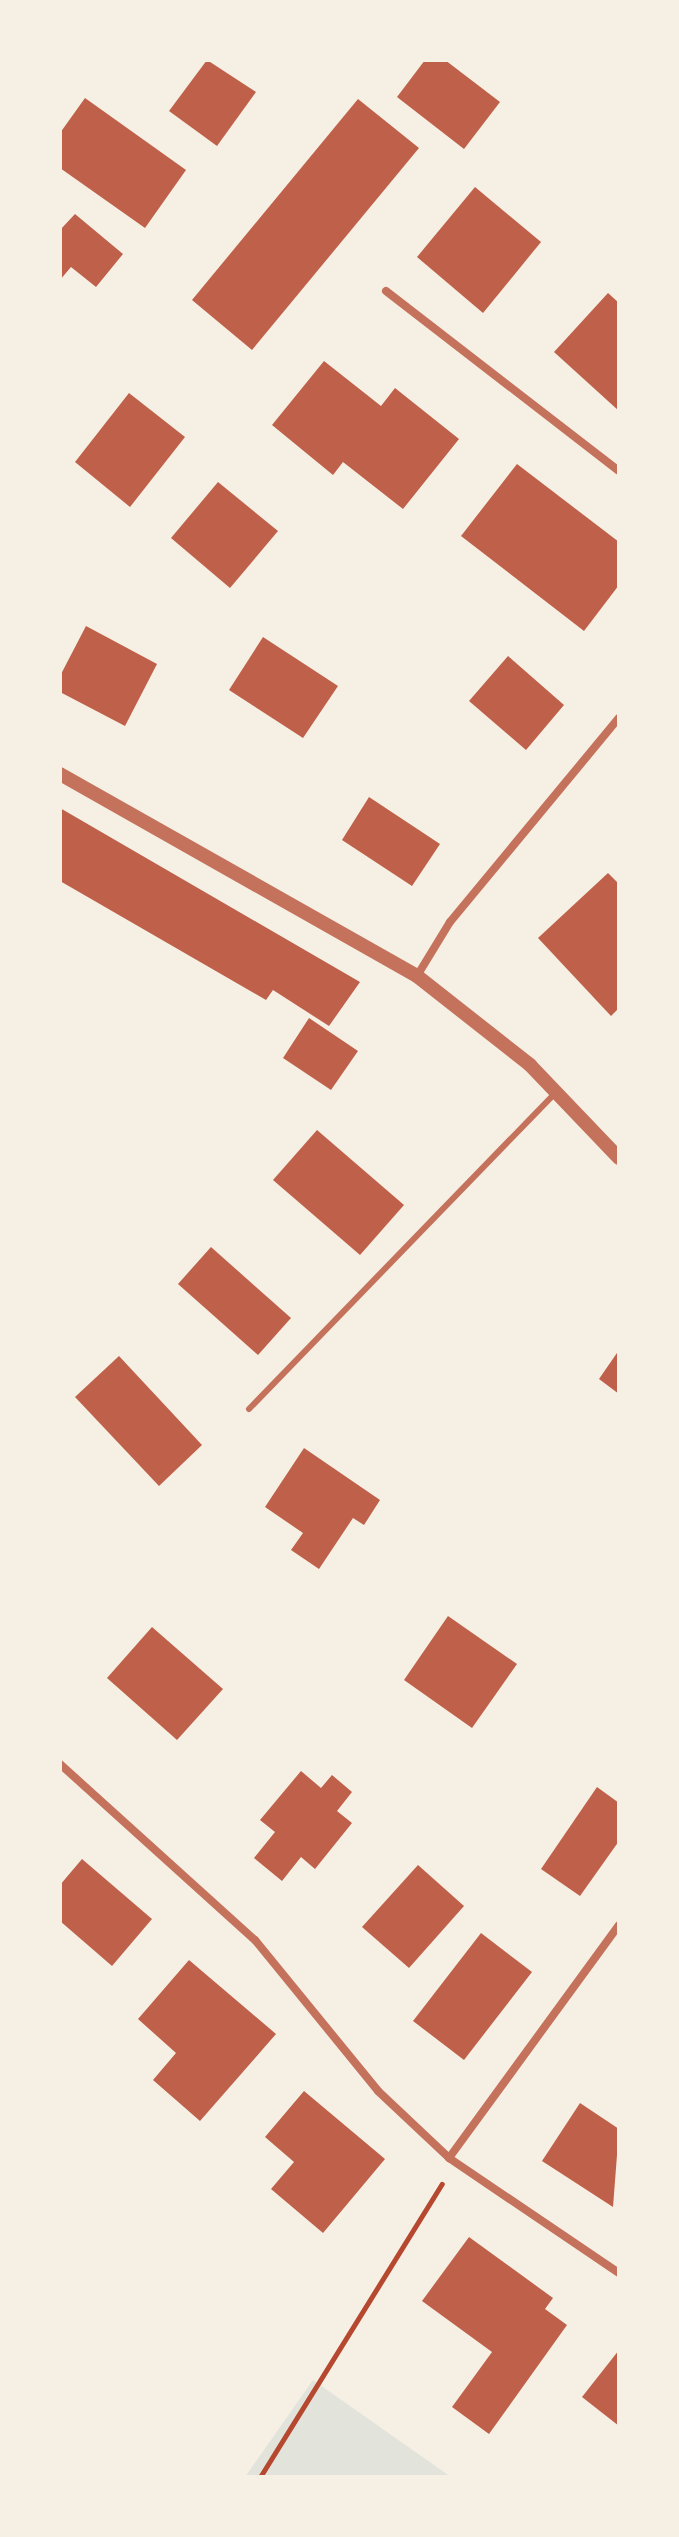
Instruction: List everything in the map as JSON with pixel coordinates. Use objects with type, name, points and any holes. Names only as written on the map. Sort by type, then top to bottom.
[{"type":"street","points":[[386,291],[619,471]]},
{"type":"street","points":[[417,976],[450,922],[619,718]]},
{"type":"street","points":[[60,774],[417,976],[556,1092],[619,1158]]},
{"type":"street","points":[[60,1764],[255,1940],[378,2091],[452,2160],[619,2273]]},
{"type":"street","points":[[452,2160],[619,1925]]},
{"type":"lane","points":[[249,1409],[556,1092]]},
{"type":"path","points":[[260,2477],[452,2160]]},
{"type":"shaded area","points":[[313,2380],[451,2477],[245,2477]]},
{"type":"building","points":[[207,60],[256,92],[217,146],[169,111]]},
{"type":"building","points":[[425,60],[445,60],[500,102],[464,149],[397,97]]},
{"type":"building","points":[[85,98],[186,170],[145,228],[60,168],[60,133]]},
{"type":"building","points":[[358,99],[419,148],[252,350],[192,300]]},
{"type":"building","points":[[475,187],[541,242],[483,313],[417,257]]},
{"type":"building","points":[[75,214],[123,254],[96,287],[71,267],[60,280],[60,230]]},
{"type":"building","points":[[608,293],[619,303],[619,411],[554,352]]},
{"type":"building","points":[[324,361],[381,406],[395,388],[459,439],[403,509],[343,462],[333,475],[272,425]]},
{"type":"building","points":[[129,393],[185,437],[130,507],[75,462]]},
{"type":"building","points":[[517,464],[619,542],[619,585],[584,631],[461,536]]},
{"type":"building","points":[[218,482],[278,531],[230,588],[171,538]]},
{"type":"building","points":[[86,626],[157,664],[125,726],[60,692],[60,676]]},
{"type":"building","points":[[263,637],[338,686],[303,738],[229,690]]},
{"type":"building","points":[[508,656],[564,705],[526,750],[469,701]]},
{"type":"building","points":[[369,797],[440,844],[412,886],[342,840]]},
{"type":"building","points":[[60,808],[360,982],[329,1026],[273,990],[266,1000],[60,881]]},
{"type":"building","points":[[608,873],[619,884],[619,1008],[611,1016],[538,938]]},
{"type":"building","points":[[309,1018],[358,1051],[331,1090],[283,1058]]},
{"type":"building","points":[[317,1130],[404,1205],[360,1255],[273,1180]]},
{"type":"building","points":[[211,1247],[291,1318],[258,1355],[178,1284]]},
{"type":"building","points":[[619,1350],[619,1394],[599,1379]]},
{"type":"building","points":[[119,1356],[202,1445],[159,1486],[75,1397]]},
{"type":"building","points":[[304,1448],[380,1500],[364,1525],[353,1518],[319,1569],[291,1550],[303,1533],[265,1507]]},
{"type":"building","points":[[448,1616],[517,1664],[472,1728],[404,1680]]},
{"type":"building","points":[[152,1627],[223,1689],[177,1740],[107,1678]]},
{"type":"building","points":[[301,1771],[321,1788],[332,1775],[352,1792],[337,1811],[352,1823],[315,1869],[301,1857],[282,1881],[254,1858],[275,1832],[260,1820]]},
{"type":"building","points":[[597,1787],[619,1803],[619,1841],[580,1896],[541,1869]]},
{"type":"building","points":[[82,1859],[152,1919],[112,1966],[60,1921],[60,1885]]},
{"type":"building","points":[[418,1865],[464,1906],[409,1968],[362,1927]]},
{"type":"building","points":[[481,1933],[532,1972],[464,2060],[413,2021]]},
{"type":"building","points":[[189,1960],[276,2034],[200,2121],[153,2080],[176,2053],[138,2019]]},
{"type":"building","points":[[304,2091],[385,2159],[323,2233],[271,2189],[294,2162],[265,2137]]},
{"type":"building","points":[[580,2103],[619,2129],[613,2207],[542,2161]]},
{"type":"building","points":[[469,2237],[553,2298],[545,2309],[567,2325],[489,2434],[452,2407],[492,2352],[422,2301]]},
{"type":"building","points":[[619,2350],[619,2426],[582,2397]]}]
